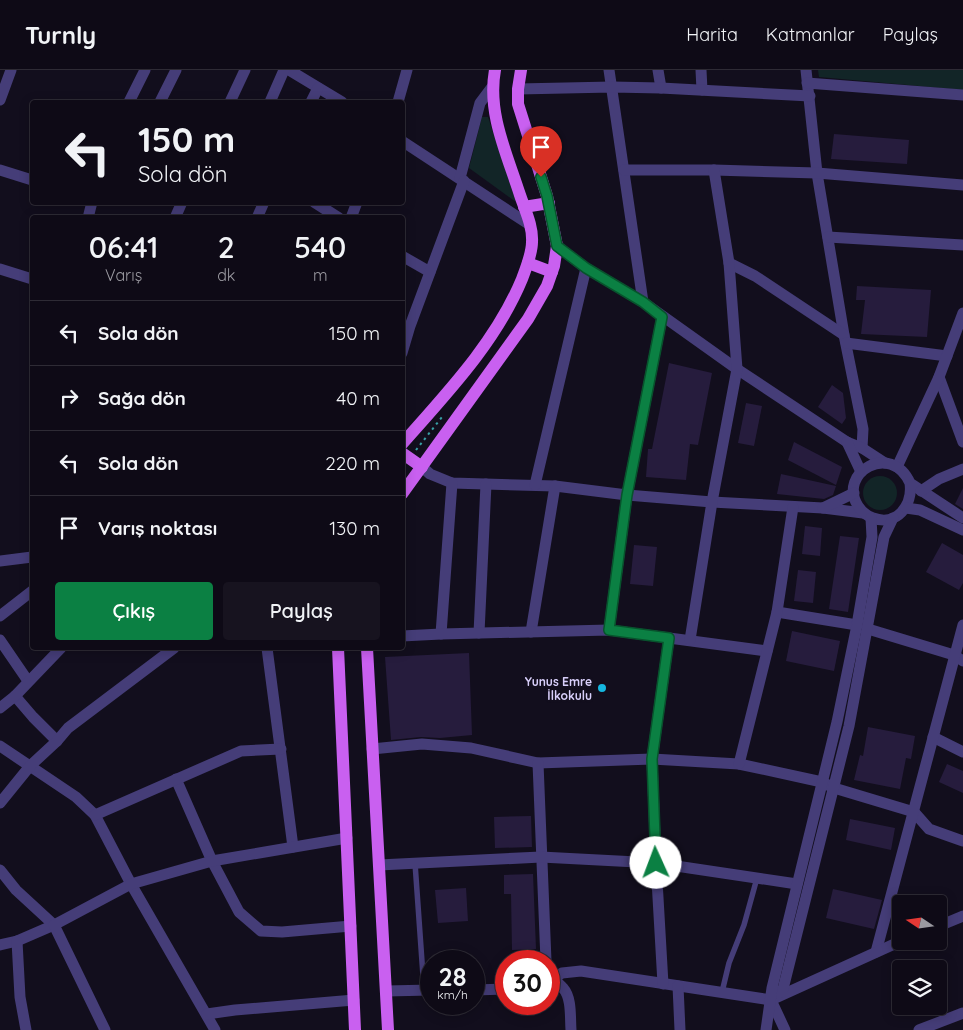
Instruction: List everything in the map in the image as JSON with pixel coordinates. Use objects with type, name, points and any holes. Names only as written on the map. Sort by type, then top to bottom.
[{"type":"main road","points":[[405,441],[454,384],[491,334],[515,296],[528,263],[533,243],[530,225],[498,127],[492,87],[495,70]]},
{"type":"main road","points":[[405,490],[528,319],[547,286],[552,272],[557,246],[549,204],[518,104],[521,70]]},
{"type":"main road","points":[[524,207],[549,204]]},
{"type":"main road","points":[[528,263],[552,272]]},
{"type":"main road","points":[[406,456],[422,468]]},
{"type":"main road","points":[[338,650],[355,1030]]},
{"type":"main road","points":[[367,650],[388,1030]]},
{"type":"street","points":[[0,100],[11,70]]},
{"type":"street","points":[[130,100],[145,70]]},
{"type":"street","points":[[161,100],[176,70]]},
{"type":"street","points":[[231,100],[245,70]]},
{"type":"street","points":[[271,100],[284,70]]},
{"type":"street","points":[[289,70],[339,100]]},
{"type":"street","points":[[399,100],[407,70]]},
{"type":"street","points":[[609,70],[643,302]]},
{"type":"street","points":[[658,70],[661,88]]},
{"type":"street","points":[[701,70],[702,90]]},
{"type":"street","points":[[806,70],[828,238],[863,429],[862,448]]},
{"type":"street","points":[[807,83],[963,95]]},
{"type":"street","points":[[405,344],[462,180],[480,103],[492,87]]},
{"type":"street","points":[[518,90],[612,87],[661,88],[810,96]]},
{"type":"street","points":[[312,100],[318,88]]},
{"type":"street","points":[[405,143],[530,225]]},
{"type":"street","points":[[0,170],[30,179]]},
{"type":"street","points":[[624,170],[818,173],[963,185]]},
{"type":"street","points":[[690,640],[712,502],[737,369],[729,263],[714,170]]},
{"type":"street","points":[[319,205],[334,215]]},
{"type":"street","points":[[828,238],[963,245]]},
{"type":"street","points":[[557,246],[586,268],[643,302],[737,369],[847,442],[862,448],[885,463],[897,467],[910,483],[960,524]]},
{"type":"street","points":[[405,258],[430,272]]},
{"type":"street","points":[[729,263],[755,276],[845,339],[947,356]]},
{"type":"street","points":[[536,485],[586,268]]},
{"type":"street","points":[[0,269],[30,278]]},
{"type":"street","points":[[897,467],[939,376],[963,313]]},
{"type":"street","points":[[609,630],[627,495],[662,317]]},
{"type":"street","points":[[939,376],[958,412],[963,442]]},
{"type":"street","points":[[847,442],[862,472]]},
{"type":"street","points":[[771,1000],[782,989],[849,726],[872,537],[867,515],[856,504],[854,493],[856,479],[868,466],[885,463]]},
{"type":"street","points":[[422,468],[430,474],[452,483],[555,486],[627,495],[712,502],[823,508],[867,515],[884,520],[893,518],[906,508],[910,500],[910,483]]},
{"type":"street","points":[[921,491],[939,479],[963,469]]},
{"type":"street","points":[[441,634],[452,483]]},
{"type":"street","points":[[479,633],[486,484]]},
{"type":"street","points":[[531,632],[555,486]]},
{"type":"street","points":[[823,508],[854,493]]},
{"type":"street","points":[[739,764],[778,612],[793,507]]},
{"type":"street","points":[[906,508],[920,510],[960,524]]},
{"type":"street","points":[[766,1030],[772,988],[822,782],[884,537],[893,518]]},
{"type":"street","points":[[0,561],[30,557]]},
{"type":"street","points":[[0,616],[30,593]]},
{"type":"street","points":[[778,612],[862,627],[959,658]]},
{"type":"street","points":[[876,952],[933,737],[959,658],[963,625]]},
{"type":"street","points":[[405,633],[609,630],[767,651]]},
{"type":"street","points":[[663,984],[652,759],[669,638]]},
{"type":"street","points":[[0,640],[28,681]]},
{"type":"street","points":[[0,708],[15,696],[59,650]]},
{"type":"street","points":[[0,803],[30,766],[58,741],[68,728],[171,650]]},
{"type":"street","points":[[267,650],[293,847]]},
{"type":"street","points":[[15,696],[58,741]]},
{"type":"street","points":[[933,737],[963,752]]},
{"type":"street","points":[[372,749],[422,744],[471,748],[538,763],[652,759],[739,764],[822,782],[834,788],[914,812],[929,829],[963,841]]},
{"type":"street","points":[[0,746],[76,798],[95,815],[131,884],[215,1030]]},
{"type":"street","points":[[95,815],[241,751],[280,749]]},
{"type":"street","points":[[538,763],[545,950]]},
{"type":"street","points":[[176,779],[212,862],[239,912],[261,931],[282,932],[351,926]]},
{"type":"street","points":[[0,945],[17,941],[54,925],[131,884],[212,862],[347,838]]},
{"type":"street","points":[[379,865],[541,857],[656,863],[797,884]]},
{"type":"street","points":[[0,870],[16,890],[54,925],[106,1030]]},
{"type":"street","points":[[948,922],[963,916]]},
{"type":"street","points":[[17,941],[20,997],[26,1030]]},
{"type":"street","points":[[560,975],[581,971],[771,1000],[892,945]]},
{"type":"street","points":[[560,986],[568,997],[571,1030]]},
{"type":"street","points":[[678,986],[680,1030]]},
{"type":"street","points":[[386,991],[420,990]]},
{"type":"street","points":[[207,1014],[354,1000]]},
{"type":"street","points":[[771,1000],[784,1030]]},
{"type":"street","points":[[919,1030],[963,1013]]},
{"type":"lane","points":[[414,863],[423,950]]},
{"type":"lane","points":[[722,992],[729,963],[744,925],[758,878]]},
{"type":"path","points":[[406,456],[446,412]]},
{"type":"green space","points":[[818,70],[963,70],[963,90],[819,77]]},
{"type":"green space","points":[[482,117],[488,117],[516,202],[469,168]]},
{"type":"green space","points":[[880,476],[892,481],[897,493],[892,505],[880,510],[868,505],[863,493],[868,481]]},
{"type":"building","points":[[834,134],[909,140],[907,164],[831,159]]},
{"type":"building","points":[[857,286],[931,290],[927,337],[861,334],[865,300],[856,300]]},
{"type":"building","points":[[669,363],[712,373],[698,445],[690,444],[686,480],[646,477],[648,449],[652,449]]},
{"type":"building","points":[[832,385],[843,393],[846,418],[842,424],[818,407]]},
{"type":"building","points":[[746,403],[762,406],[754,446],[738,443]]},
{"type":"building","points":[[794,442],[842,467],[836,485],[788,460]]},
{"type":"building","points":[[781,474],[836,486],[833,495],[824,499],[777,494]]},
{"type":"building","points":[[963,488],[963,509],[955,504]]},
{"type":"building","points":[[805,526],[822,528],[820,556],[802,554]]},
{"type":"building","points":[[840,536],[859,538],[848,612],[829,609]]},
{"type":"building","points":[[942,543],[963,555],[963,583],[959,590],[926,572]]},
{"type":"building","points":[[634,545],[657,547],[653,586],[630,584]]},
{"type":"building","points":[[798,570],[816,572],[813,603],[794,601]]},
{"type":"building","points":[[792,631],[840,641],[834,671],[786,661]]},
{"type":"building","points":[[469,653],[472,735],[391,740],[385,657]]},
{"type":"building","points":[[868,727],[915,736],[911,759],[906,758],[900,789],[854,780],[860,755],[863,756]]},
{"type":"building","points":[[947,764],[963,771],[963,793],[939,782]]},
{"type":"building","points":[[531,816],[532,847],[495,848],[494,817]]},
{"type":"building","points":[[850,819],[895,828],[891,850],[846,840]]},
{"type":"building","points":[[533,874],[536,949],[512,950],[511,894],[504,894],[504,875]]},
{"type":"building","points":[[466,888],[468,921],[438,923],[435,890]]},
{"type":"building","points":[[833,889],[882,900],[874,929],[826,918]]},
{"type":"place","name":"Yunus Emre İlkokulu","points":[[602,688]]},
{"type":"route","points":[[541,177],[547,196],[557,246],[586,268],[643,302],[662,317],[627,495],[609,630],[669,638],[652,759],[656,863]]}]
